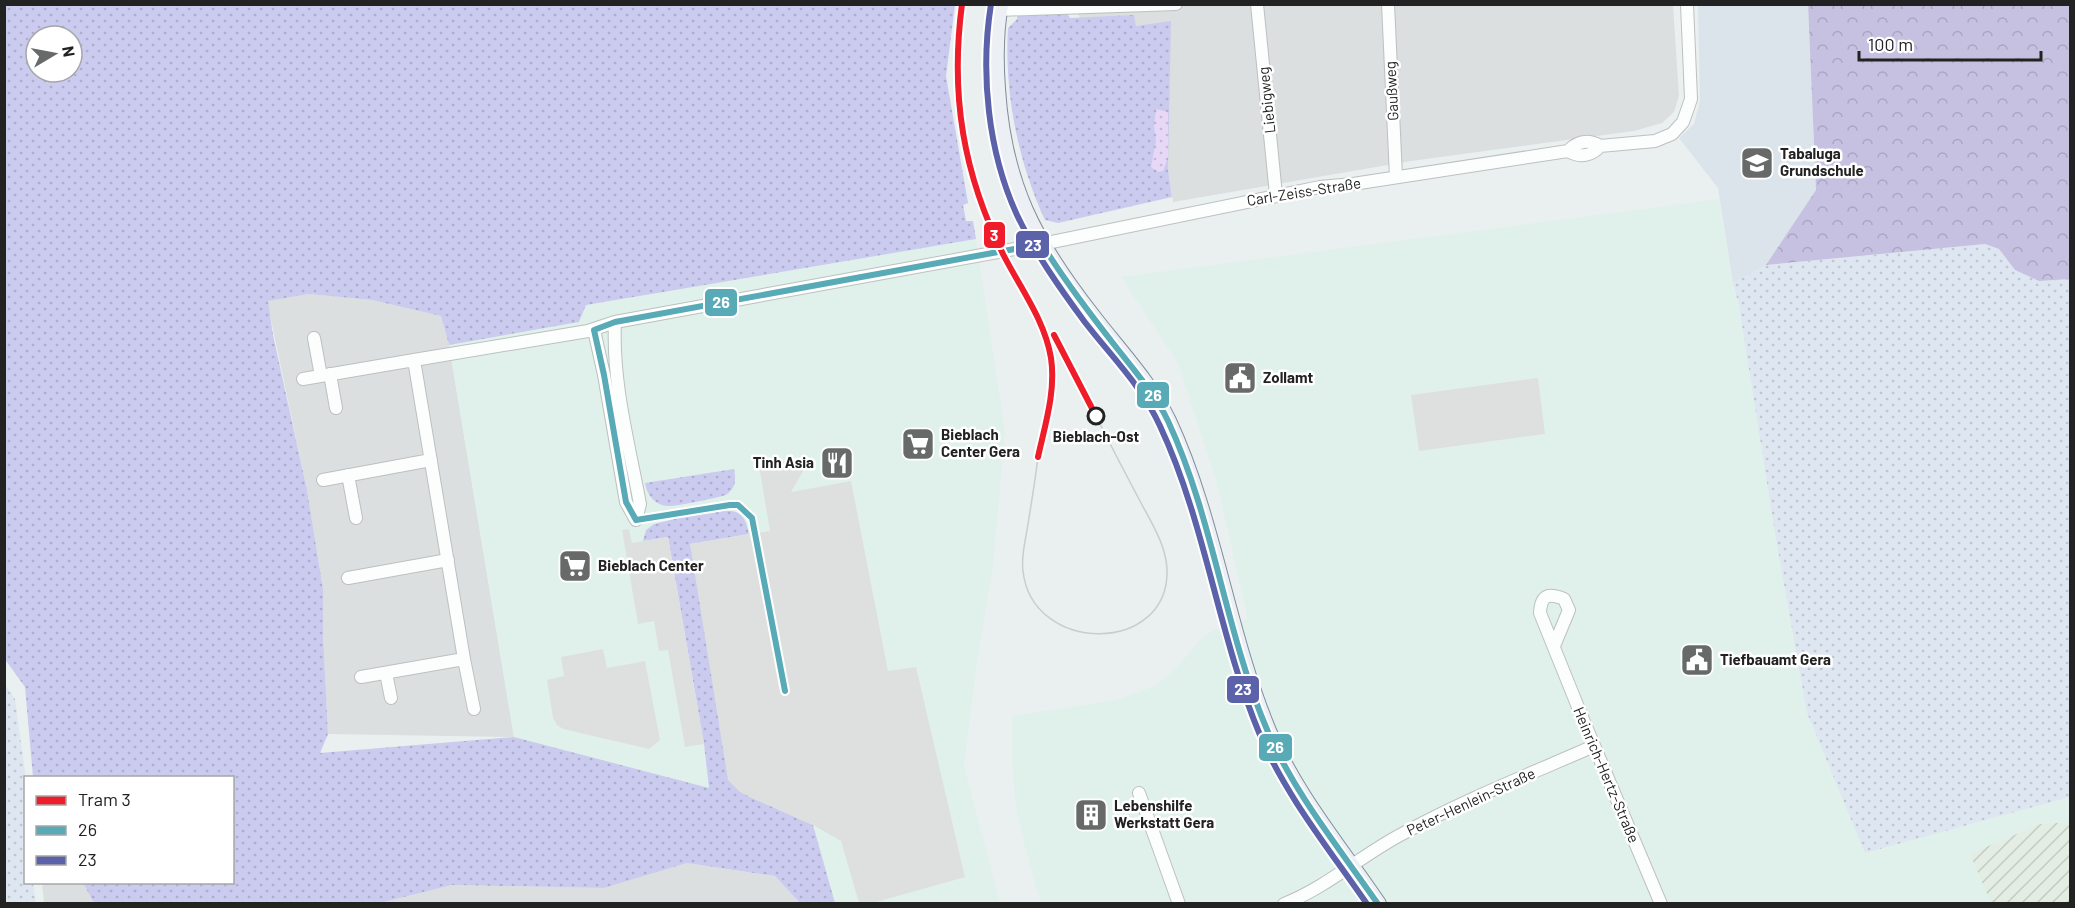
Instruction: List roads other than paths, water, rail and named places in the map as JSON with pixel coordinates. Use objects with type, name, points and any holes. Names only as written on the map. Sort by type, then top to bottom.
[{"type":"main road","points":[[1000,7],[996,72],[1003,141],[1019,200],[1062,276],[1142,378],[1167,419],[1184,459],[1248,676],[1269,733],[1295,782],[1378,903]]},
{"type":"street","points":[[1000,7],[1176,4]]},
{"type":"street","name":"Liebigweg","points":[[1257,4],[1276,195]]},
{"type":"street","name":"Gaußweg","points":[[1388,4],[1396,177]]},
{"type":"street","name":"Carl-Zeiss-Straße","points":[[303,379],[594,330],[615,322],[1042,244],[1320,187],[1568,151],[1575,155],[1585,156],[1595,152],[1600,146],[1655,141],[1672,134],[1683,122],[1691,99],[1687,4]]},
{"type":"street","points":[[594,330],[626,502],[636,520],[640,504],[619,392],[614,345],[615,322]]},
{"type":"street","points":[[314,338],[336,408]]},
{"type":"street","points":[[414,360],[474,709]]},
{"type":"street","points":[[323,480],[431,460]]},
{"type":"street","points":[[348,475],[356,518]]},
{"type":"street","points":[[348,578],[448,560]]},
{"type":"street","name":"Heinrich-Hertz-Straße","points":[[1554,646],[1661,903]]},
{"type":"street","points":[[361,677],[465,659]]},
{"type":"street","points":[[386,673],[391,698]]},
{"type":"street","name":"Peter-Henlein-Straße","points":[[1284,903],[1310,892],[1393,839],[1443,813],[1594,746]]},
{"type":"street","points":[[1139,793],[1179,903]]},
{"type":"tram line","name":"3","points":[[962,4],[958,70],[959,102],[970,164],[978,195],[990,225],[1044,331],[1051,358],[1051,395],[1038,457]]},
{"type":"tram line","name":"3","points":[[1054,335],[1096,416]]},
{"type":"tram line","points":[[1038,457],[1023,550],[1023,571],[1032,599],[1050,618],[1073,630],[1100,634],[1125,630],[1147,617],[1162,597],[1167,569],[1166,560],[1153,525],[1096,416]]},
{"type":"place","name":"Tabaluga Grundschule","points":[[1757,163]]},
{"type":"place","name":"Zollamt","points":[[1240,378]]},
{"type":"place","name":"Bieblach-Ost","points":[[1096,416]]},
{"type":"place","name":"Bieblach Center Gera","points":[[918,444]]},
{"type":"place","name":"Tinh Asia","points":[[837,463]]},
{"type":"place","name":"Bieblach Center","points":[[575,566]]},
{"type":"place","name":"Tiefbauamt Gera","points":[[1697,660]]},
{"type":"place","name":"Lebenshilfe Werkstatt Gera","points":[[1091,815]]}]
